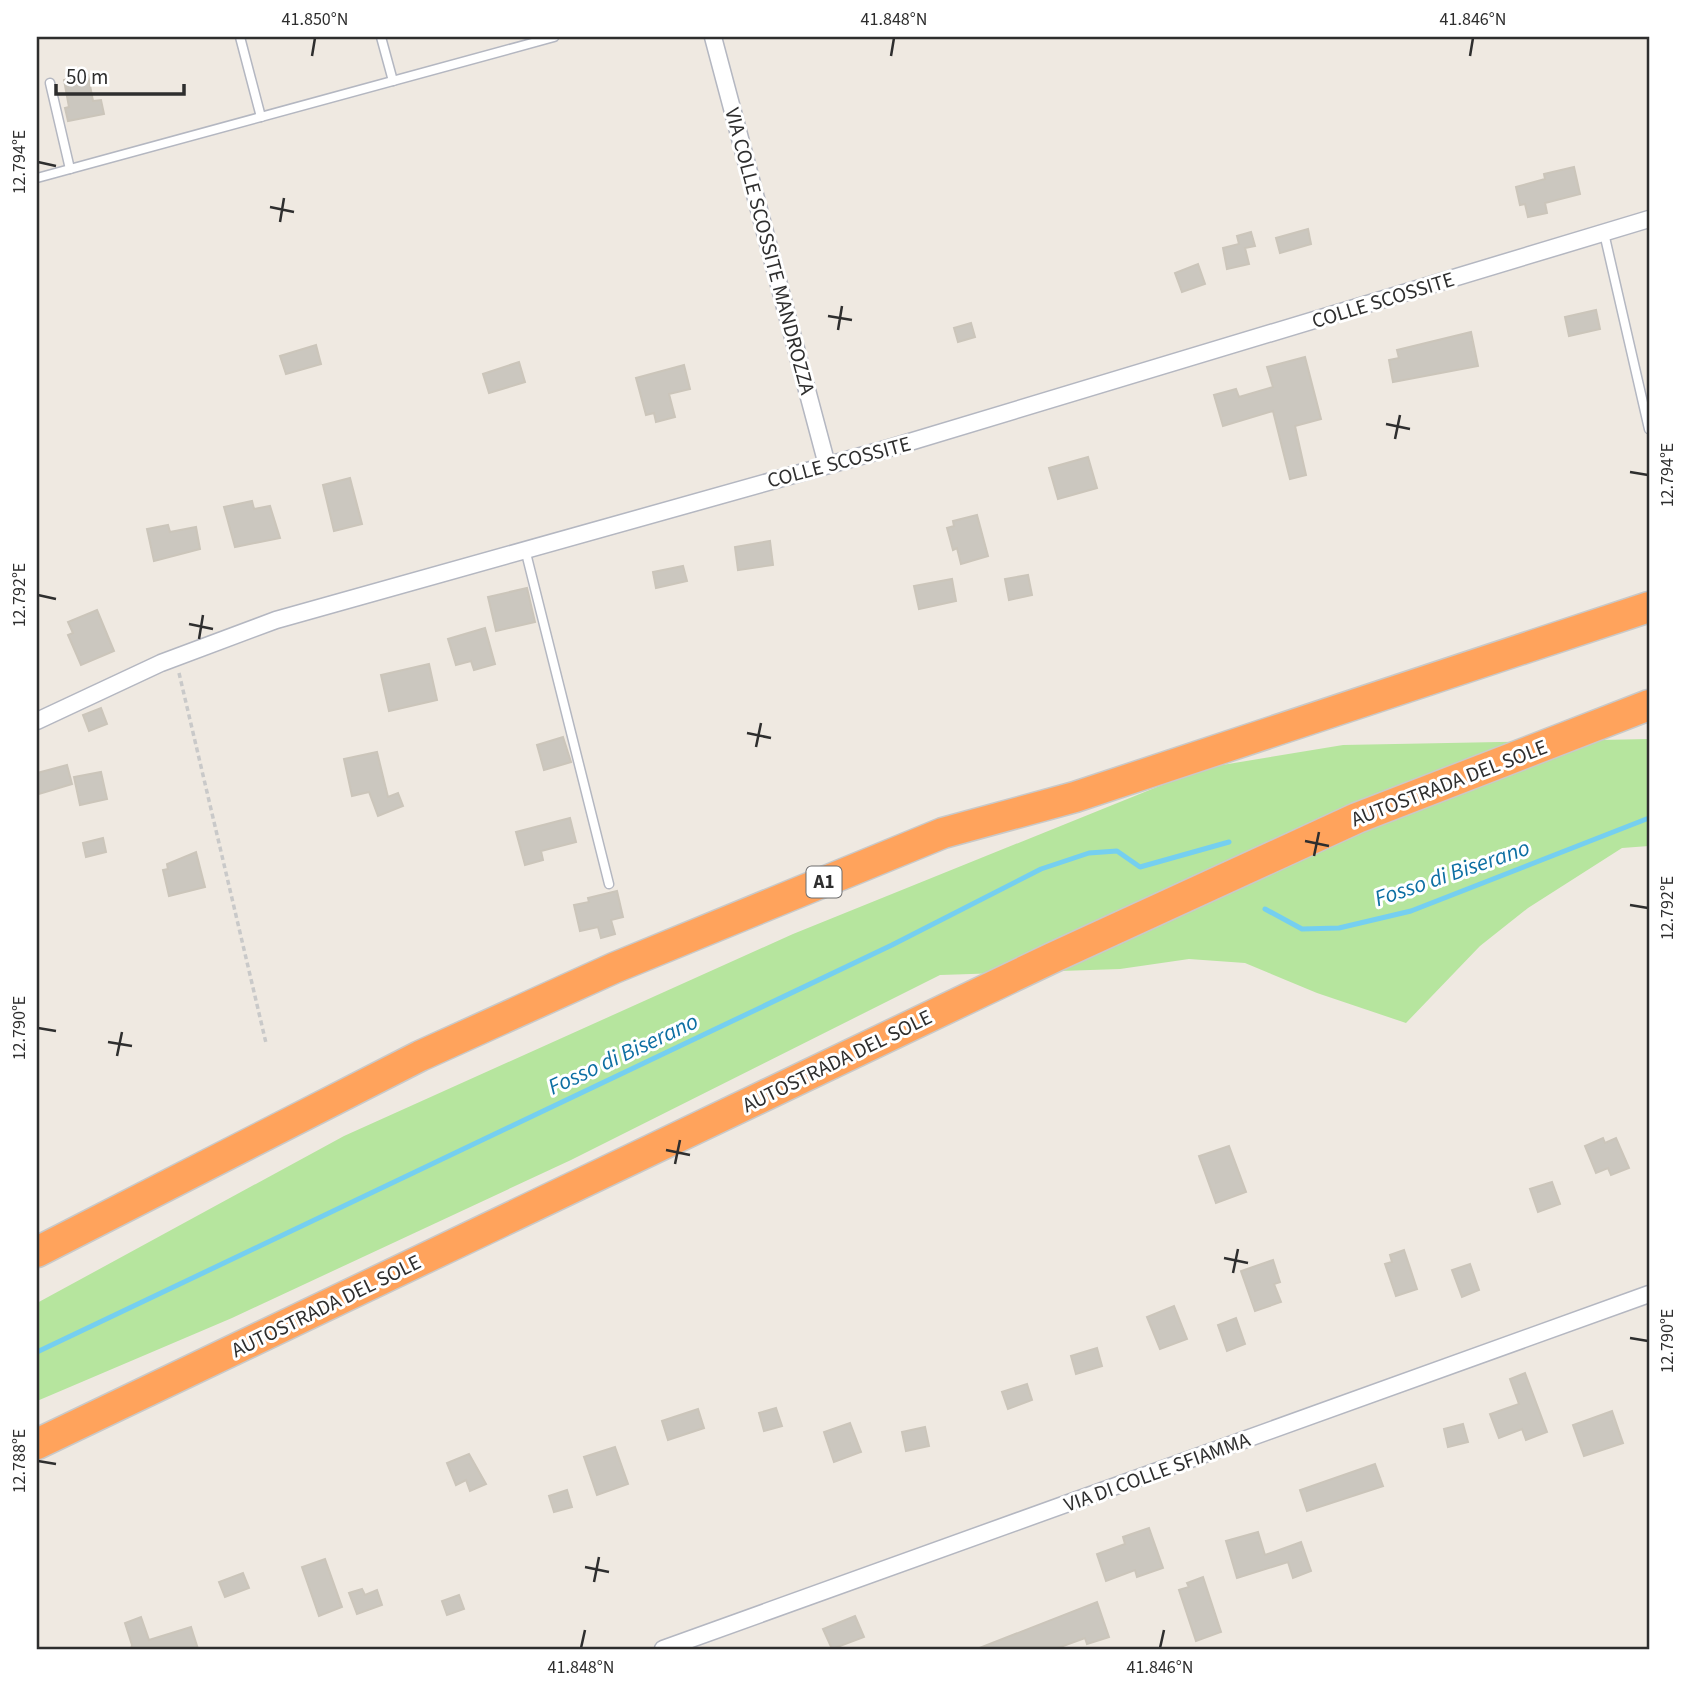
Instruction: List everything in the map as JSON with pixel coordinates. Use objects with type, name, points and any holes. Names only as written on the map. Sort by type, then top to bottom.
[{"type":"highway","name":"A1","points":[[37,1252],[169,1182],[433,1051],[614,968],[943,833],[1075,797],[1649,607]]},
{"type":"highway","name":"AUTOSTRADA DEL SOLE","points":[[37,1444],[1052,958],[1357,818],[1649,705]]},
{"type":"street","name":"VIA COLLE SCOSSITE MANDROZZA","points":[[713,37],[827,465]]},
{"type":"street","name":"COLLE SCOSSITE","points":[[37,722],[175,657],[276,620],[1167,366],[1649,219]]},
{"type":"street","name":"VIA DI COLLE SFIAMMA","points":[[663,1649],[1649,1294]]},
{"type":"lane","points":[[240,37],[261,117]]},
{"type":"lane","points":[[381,37],[393,81]]},
{"type":"lane","points":[[37,178],[554,37]]},
{"type":"lane","points":[[50,83],[70,169]]},
{"type":"lane","points":[[1604,233],[1648,429]]},
{"type":"lane","points":[[525,549],[609,884]]},
{"type":"path","points":[[175,657],[266,1042]]},
{"type":"green space","points":[[1649,739],[1649,846],[1622,848],[1528,908],[1480,946],[1406,1023],[1317,993],[1245,963],[1189,959],[1120,969],[940,975],[571,1160],[232,1318],[37,1401],[37,1303],[344,1136],[793,934],[1204,768],[1343,745]]},
{"type":"building","points":[[88,75],[93,101],[101,100],[104,114],[68,121],[65,108],[69,107],[64,80]]},
{"type":"building","points":[[1574,167],[1580,194],[1545,203],[1547,213],[1528,217],[1525,204],[1520,205],[1516,187],[1545,179],[1544,174]]},
{"type":"building","points":[[1308,229],[1311,244],[1280,253],[1276,238]]},
{"type":"building","points":[[1251,232],[1255,246],[1245,248],[1249,264],[1227,269],[1223,248],[1239,244],[1237,236]]},
{"type":"building","points":[[1198,264],[1205,284],[1182,292],[1175,273]]},
{"type":"building","points":[[1596,310],[1600,329],[1569,336],[1565,317]]},
{"type":"building","points":[[971,323],[975,337],[958,342],[954,328]]},
{"type":"building","points":[[1471,332],[1478,366],[1393,382],[1389,360],[1399,358],[1397,350]]},
{"type":"building","points":[[316,345],[321,364],[286,374],[280,356]]},
{"type":"building","points":[[1305,357],[1321,419],[1295,426],[1306,475],[1290,479],[1273,411],[1223,426],[1214,395],[1236,389],[1239,397],[1273,387],[1267,367]]},
{"type":"building","points":[[519,362],[525,382],[489,393],[483,374]]},
{"type":"building","points":[[684,365],[690,389],[669,394],[675,417],[656,422],[654,413],[646,415],[636,378]]},
{"type":"building","points":[[1088,457],[1097,488],[1058,499],[1049,468]]},
{"type":"building","points":[[350,478],[362,524],[334,531],[323,485]]},
{"type":"building","points":[[252,501],[254,509],[270,506],[280,538],[235,547],[224,507]]},
{"type":"building","points":[[977,515],[988,556],[961,564],[957,548],[953,550],[947,528],[954,526],[953,521]]},
{"type":"building","points":[[168,525],[170,532],[196,527],[200,549],[154,561],[147,529]]},
{"type":"building","points":[[770,541],[773,565],[738,570],[735,547]]},
{"type":"building","points":[[683,566],[687,581],[656,588],[653,572]]},
{"type":"building","points":[[1028,575],[1032,595],[1009,600],[1005,579]]},
{"type":"building","points":[[952,579],[956,601],[919,609],[914,586]]},
{"type":"building","points":[[527,588],[535,622],[496,631],[488,597]]},
{"type":"building","points":[[97,610],[114,651],[81,665],[68,635],[73,633],[68,622]]},
{"type":"building","points":[[485,628],[495,664],[474,670],[471,661],[456,665],[448,639]]},
{"type":"building","points":[[429,664],[437,700],[389,711],[381,675]]},
{"type":"building","points":[[101,708],[107,724],[89,731],[83,715]]},
{"type":"building","points":[[563,737],[571,762],[544,770],[537,745]]},
{"type":"building","points":[[377,752],[388,797],[398,793],[403,806],[378,816],[369,792],[352,796],[344,759]]},
{"type":"building","points":[[67,765],[72,784],[39,794],[37,773]]},
{"type":"building","points":[[101,772],[107,799],[80,805],[74,777]]},
{"type":"building","points":[[570,818],[576,842],[541,851],[543,860],[525,865],[516,832]]},
{"type":"building","points":[[103,838],[106,852],[86,857],[83,843]]},
{"type":"building","points":[[196,852],[205,887],[169,896],[163,870],[168,869],[167,864]]},
{"type":"building","points":[[617,891],[623,917],[611,920],[615,934],[601,938],[598,927],[580,931],[574,905],[589,902],[588,898]]},
{"type":"building","points":[[1603,1138],[1605,1143],[1616,1138],[1629,1168],[1611,1175],[1608,1168],[1596,1173],[1585,1146]]},
{"type":"building","points":[[1229,1146],[1246,1192],[1216,1203],[1199,1156]]},
{"type":"building","points":[[1552,1182],[1560,1204],[1538,1212],[1530,1189]]},
{"type":"building","points":[[1404,1250],[1417,1289],[1396,1296],[1385,1264],[1392,1262],[1390,1255]]},
{"type":"building","points":[[1273,1260],[1280,1282],[1274,1284],[1281,1302],[1255,1311],[1241,1271]]},
{"type":"building","points":[[1470,1264],[1479,1290],[1462,1297],[1452,1270]]},
{"type":"building","points":[[1174,1306],[1187,1339],[1160,1349],[1147,1317]]},
{"type":"building","points":[[1236,1318],[1245,1344],[1227,1351],[1218,1325]]},
{"type":"building","points":[[1097,1348],[1102,1366],[1076,1374],[1071,1356]]},
{"type":"building","points":[[1525,1373],[1547,1432],[1526,1440],[1522,1429],[1499,1438],[1490,1414],[1519,1404],[1510,1379]]},
{"type":"building","points":[[1027,1384],[1032,1400],[1008,1409],[1002,1392]]},
{"type":"building","points":[[776,1408],[782,1426],[764,1431],[759,1413]]},
{"type":"building","points":[[698,1409],[704,1428],[668,1440],[662,1421]]},
{"type":"building","points":[[1612,1411],[1623,1443],[1584,1456],[1573,1425]]},
{"type":"building","points":[[850,1423],[861,1452],[834,1462],[824,1432]]},
{"type":"building","points":[[1463,1424],[1468,1442],[1448,1447],[1444,1429]]},
{"type":"building","points":[[925,1427],[929,1446],[906,1451],[902,1432]]},
{"type":"building","points":[[615,1447],[628,1484],[597,1495],[584,1457]]},
{"type":"building","points":[[469,1454],[486,1484],[470,1491],[466,1480],[456,1485],[447,1463]]},
{"type":"building","points":[[1375,1464],[1383,1486],[1307,1511],[1300,1490]]},
{"type":"building","points":[[567,1490],[572,1507],[554,1512],[549,1496]]},
{"type":"building","points":[[1149,1528],[1163,1568],[1137,1577],[1135,1570],[1106,1581],[1097,1554],[1125,1544],[1123,1537]]},
{"type":"building","points":[[1258,1532],[1265,1555],[1301,1542],[1311,1571],[1293,1578],[1288,1562],[1237,1578],[1226,1541]]},
{"type":"building","points":[[325,1559],[342,1607],[319,1616],[302,1567]]},
{"type":"building","points":[[243,1573],[249,1588],[225,1597],[219,1582]]},
{"type":"building","points":[[1203,1577],[1221,1632],[1196,1641],[1179,1590],[1189,1587],[1187,1583]]},
{"type":"building","points":[[362,1589],[365,1595],[377,1590],[382,1605],[357,1614],[349,1593]]},
{"type":"building","points":[[459,1595],[464,1609],[447,1615],[442,1601]]},
{"type":"building","points":[[1097,1602],[1109,1637],[1087,1644],[1085,1638],[1055,1649],[977,1649]]},
{"type":"building","points":[[855,1616],[864,1637],[832,1649],[823,1629]]},
{"type":"building","points":[[141,1617],[149,1640],[191,1627],[198,1649],[131,1649],[125,1623]]},
{"type":"waterway","name":"Fosso di Biserano","points":[[1265,909],[1302,929],[1339,928],[1411,911],[1649,818]]},
{"type":"waterway","name":"Fosso di Biserano","points":[[37,1352],[892,945],[1041,869],[1089,853],[1117,851],[1140,867],[1229,842]]}]
